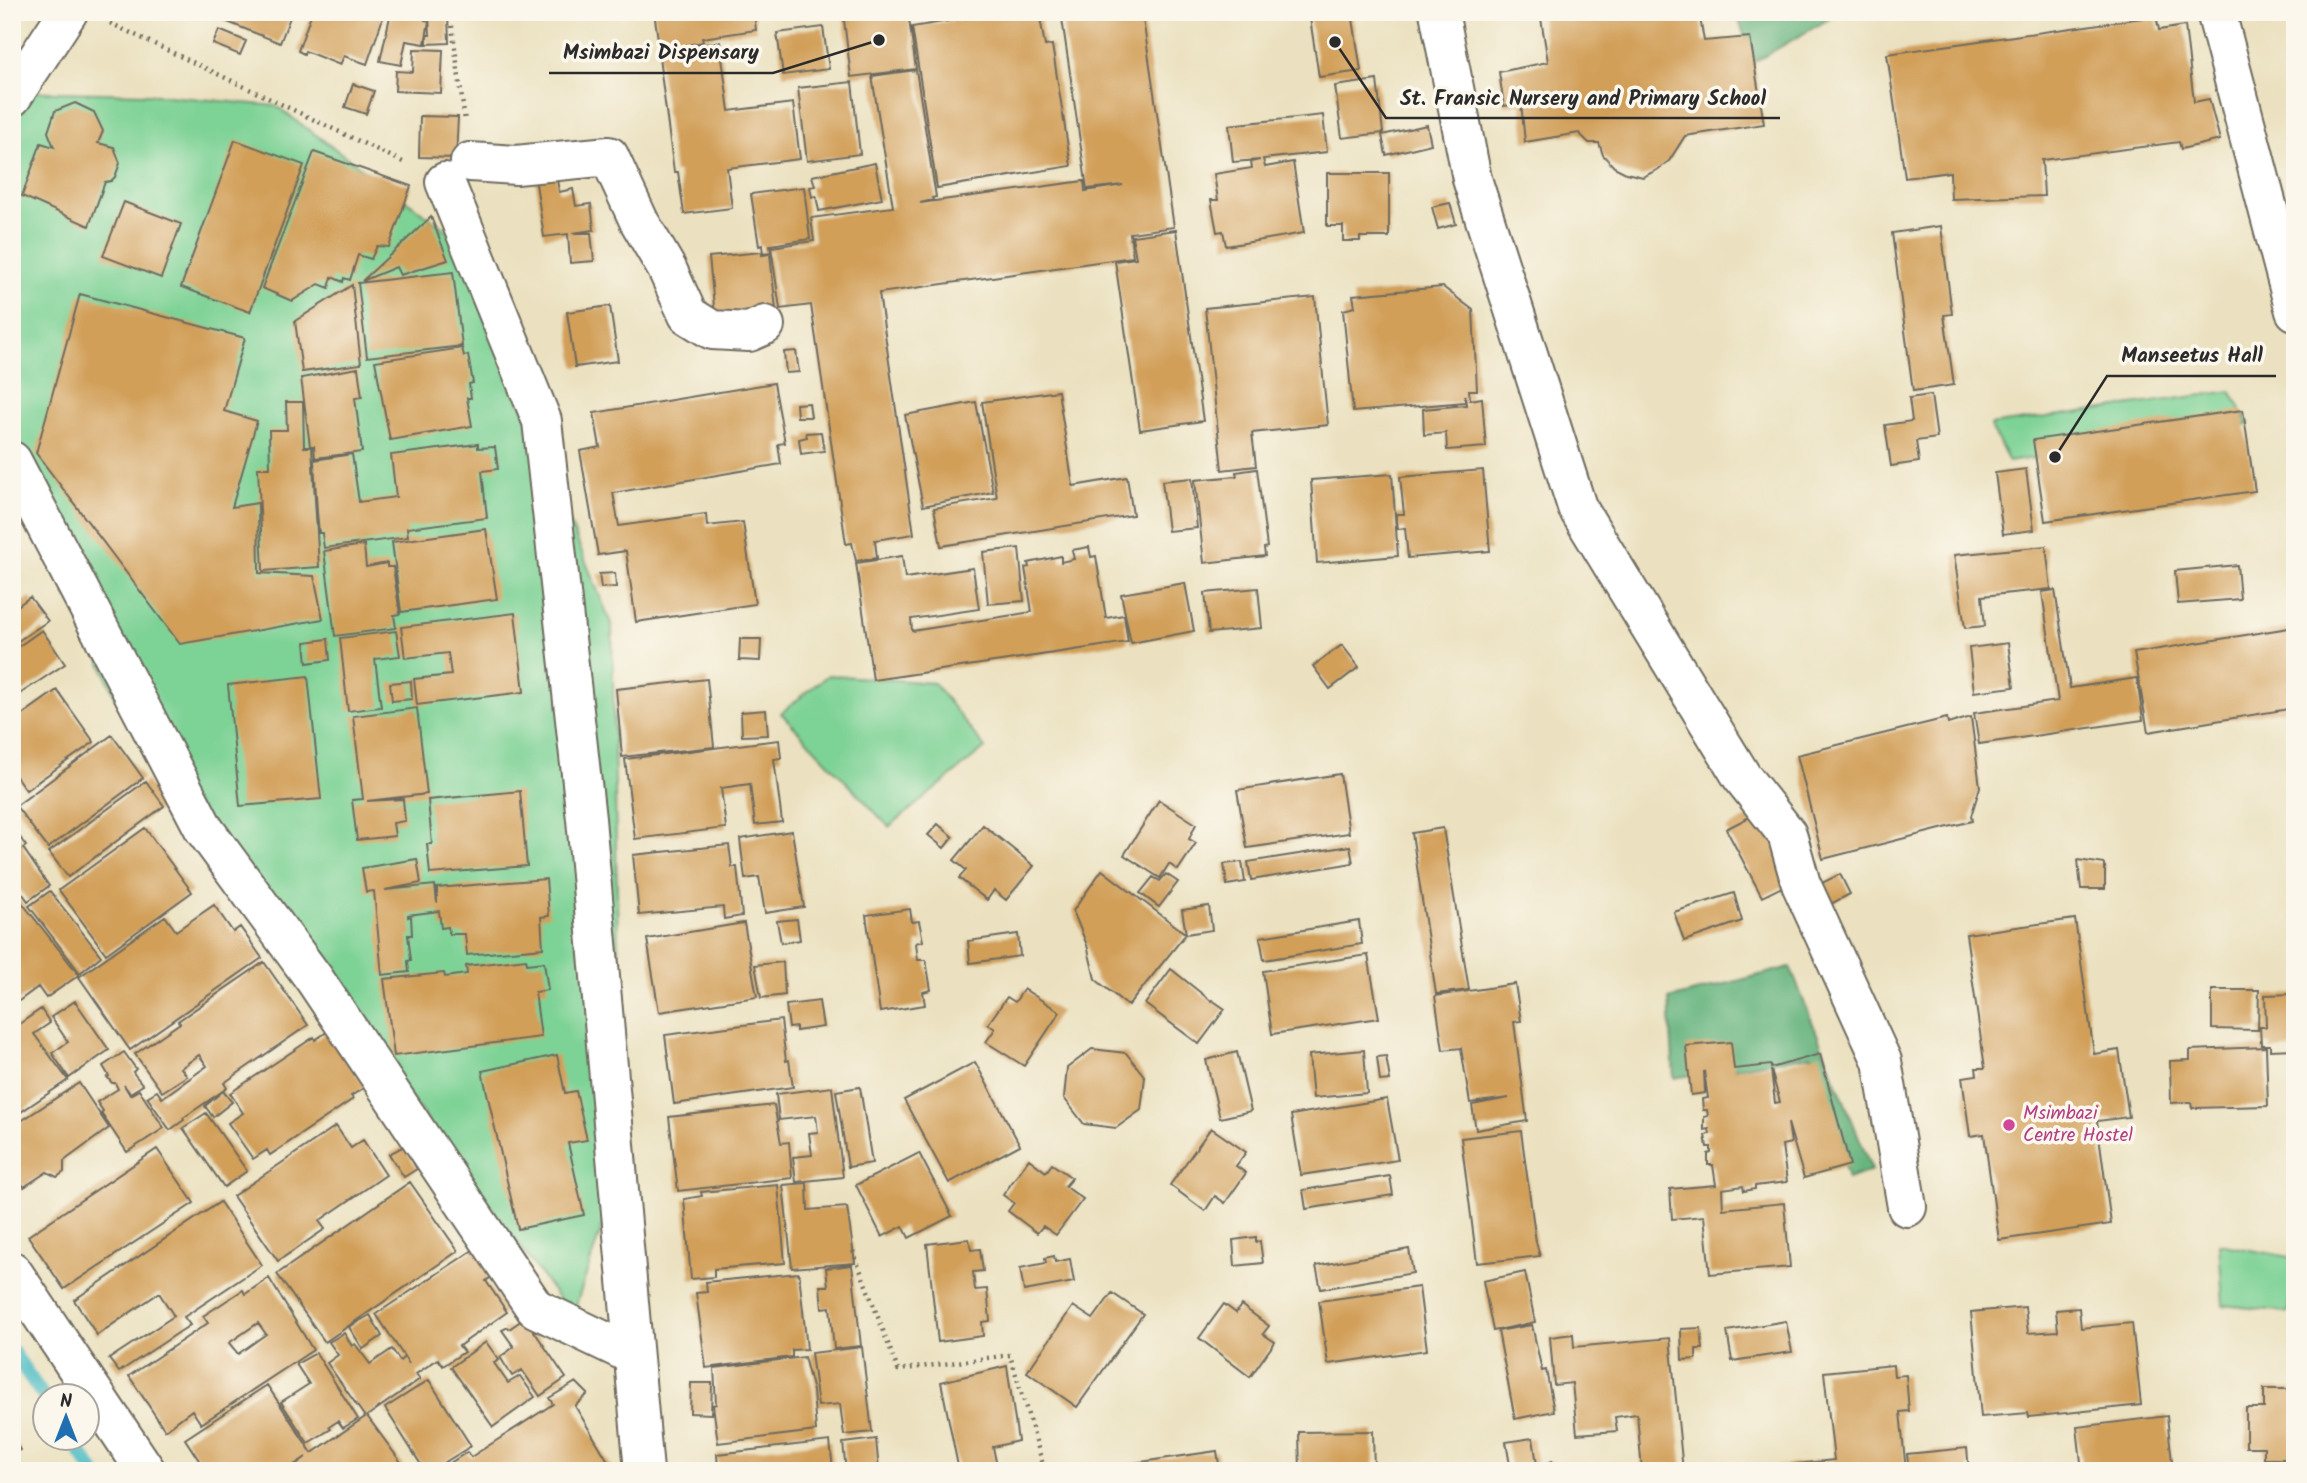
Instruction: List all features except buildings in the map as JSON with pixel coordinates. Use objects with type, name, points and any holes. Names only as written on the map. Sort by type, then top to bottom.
[{"type":"street","points":[[1438,12],[1472,179],[1577,507],[1742,777],[1787,834],[1801,884],[1882,1061],[1907,1207]]},
{"type":"street","points":[[2216,12],[2295,311]]},
{"type":"street","points":[[12,97],[83,15]]},
{"type":"street","points":[[644,1471],[586,819],[542,421],[457,172],[610,156],[639,221],[667,269],[688,315],[712,330],[749,332],[765,325]]},
{"type":"street","points":[[12,461],[204,829],[315,980],[534,1308],[633,1355]]},
{"type":"street","points":[[12,1271],[146,1471]]},
{"type":"path","points":[[83,15],[457,172],[450,12]]},
{"type":"path","points":[[853,1251],[898,1370],[1010,1355],[1045,1471]]},
{"type":"green space","points":[[1736,12],[1841,12],[1754,62]]},
{"type":"green space","points":[[12,91],[147,94],[276,106],[452,234],[612,626],[622,1167],[572,1317],[114,694],[12,449]]},
{"type":"green space","points":[[2231,391],[2249,424],[2009,462],[1990,425]]},
{"type":"green space","points":[[828,675],[934,683],[985,748],[889,827],[781,713]]},
{"type":"green space","points":[[1790,967],[1872,1170],[1848,1179],[1812,1055],[1674,1078],[1669,999]]},
{"type":"green space","points":[[2219,1244],[2295,1258],[2295,1281],[2287,1312],[2223,1305]]},
{"type":"waterway","points":[[12,1351],[34,1382]]},
{"type":"waterway","points":[[80,1452],[93,1471]]},
{"type":"place","name":"Msimbazi Dispensary","points":[[879,40]]},
{"type":"place","name":"St. Fransic Nursery and Primary School","points":[[1335,42]]},
{"type":"place","name":"Manseetus Hall","points":[[2055,457]]},
{"type":"place","name":"Msimbazi Centre Hostel","points":[[2009,1125]]}]
